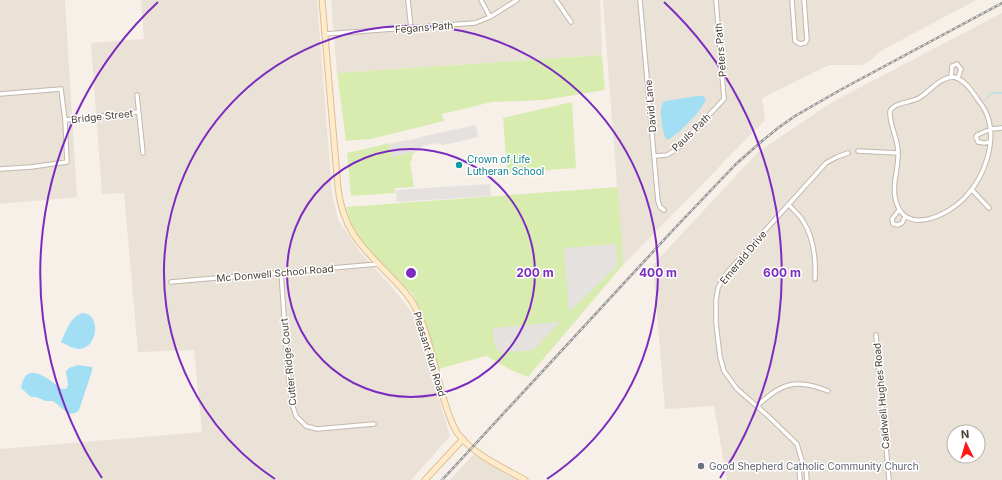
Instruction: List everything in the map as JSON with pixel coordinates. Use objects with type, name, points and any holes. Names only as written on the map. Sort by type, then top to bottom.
[{"type":"main road","name":"Pleasant Run Road","points":[[322,0],[340,202],[344,219],[352,234],[362,247],[405,291],[414,304],[423,327],[453,425],[463,439],[484,457],[525,480]]},
{"type":"main road","points":[[425,480],[463,439]]},
{"type":"street","points":[[408,0],[411,28]]},
{"type":"street","points":[[481,0],[490,17]]},
{"type":"street","name":"Fegans Path","points":[[325,34],[475,23],[490,17],[517,0]]},
{"type":"street","points":[[556,0],[571,22]]},
{"type":"street","name":"David Lane","points":[[640,0],[658,201],[664,210]]},
{"type":"street","name":"Peters Path","points":[[716,0],[724,99]]},
{"type":"street","points":[[792,0],[796,41],[800,44],[805,43],[807,40],[804,0]]},
{"type":"street","points":[[951,77],[952,66],[958,64],[961,69],[958,78]]},
{"type":"street","points":[[951,77],[958,78],[964,83],[984,108],[989,120],[990,150],[972,190],[959,203],[945,213],[927,220],[905,217],[899,210],[894,197],[898,153],[891,123],[891,108],[917,99],[940,81],[951,77]]},
{"type":"street","points":[[0,94],[61,89],[65,120],[67,162],[31,167],[0,169]]},
{"type":"street","points":[[137,95],[143,153]]},
{"type":"street","name":"Pauls Path","points":[[654,156],[667,155],[676,149],[724,99]]},
{"type":"street","name":"Bridge Street","points":[[65,120],[138,112]]},
{"type":"street","points":[[990,142],[980,143],[976,137],[979,133],[986,132],[990,129],[1002,128]]},
{"type":"street","points":[[858,151],[898,153]]},
{"type":"street","name":"Emerald Drive","points":[[807,480],[806,467],[802,461],[797,444],[737,390],[724,371],[719,350],[716,323],[716,300],[718,288],[725,275],[826,163],[848,153]]},
{"type":"street","points":[[972,190],[989,208]]},
{"type":"street","points":[[789,204],[803,220],[811,238],[816,268],[815,279]]},
{"type":"street","points":[[899,210],[892,219],[893,224],[898,226],[902,223],[905,217]]},
{"type":"street","name":"Mc Donwell School Road","points":[[171,282],[378,264]]},
{"type":"street","name":"Cutter Ridge Court","points":[[281,272],[288,372],[292,404],[296,416],[306,426],[317,428],[374,424]]},
{"type":"street","name":"Caldwell Hughes Road","points":[[876,336],[889,480]]},
{"type":"street","points":[[756,406],[770,393],[781,387],[790,385],[806,384],[828,391]]},
{"type":"street","name":"Emerald Drive","points":[[800,480],[799,467],[802,461]]},
{"type":"shaded area","points":[[0,0],[65,0],[77,197],[0,204]]},
{"type":"shaded area","points":[[141,0],[317,0],[332,194],[338,220],[360,252],[391,286],[414,315],[450,436],[411,480],[0,480],[0,449],[202,432],[194,350],[138,352],[124,193],[102,194],[91,43],[144,39]]},
{"type":"shaded area","points":[[331,0],[600,0],[602,55],[337,73]]},
{"type":"shaded area","points":[[603,0],[976,0],[879,52],[870,61],[862,65],[829,65],[762,98],[765,120],[623,265]]},
{"type":"shaded area","points":[[1002,13],[1002,480],[727,480],[714,406],[665,409],[653,265],[758,152],[832,102]]},
{"type":"shaded area","points":[[476,125],[478,137],[443,145],[436,143],[422,146],[421,150],[392,157],[389,144],[419,138],[420,140],[420,137]]},
{"type":"shaded area","points":[[490,184],[491,196],[397,202],[396,190]]},
{"type":"shaded area","points":[[616,244],[618,265],[569,312],[564,248]]},
{"type":"shaded area","points":[[560,322],[533,350],[501,353],[494,344],[493,328]]},
{"type":"shaded area","points":[[474,454],[518,480],[450,480]]},
{"type":"green space","points":[[602,55],[605,90],[544,100],[492,102],[442,114],[444,121],[371,139],[346,141],[337,73]]},
{"type":"green space","points":[[572,102],[576,168],[507,173],[503,118]]},
{"type":"green space","points":[[390,143],[389,144],[414,152],[415,154],[412,155],[412,161],[410,162],[414,187],[395,188],[395,193],[351,196],[347,153]]},
{"type":"green space","points":[[618,187],[623,265],[528,377],[511,370],[486,356],[438,369],[423,315],[412,293],[385,269],[353,232],[346,207]]},
{"type":"water","points":[[697,96],[706,98],[701,108],[683,128],[667,140],[664,134],[661,118],[661,108],[663,103],[666,101]]},
{"type":"water","points":[[83,313],[89,315],[93,319],[95,331],[93,338],[86,347],[80,349],[72,348],[61,342],[75,317]]},
{"type":"water","points":[[78,365],[92,367],[92,371],[79,410],[75,413],[69,414],[53,401],[46,401],[36,397],[31,397],[21,388],[24,379],[28,374],[33,373],[45,377],[62,389],[66,389],[68,385],[66,371],[69,368]]},
{"type":"waterway","points":[[985,100],[992,93],[1002,93]]},
{"type":"railway","points":[[442,480],[674,229],[736,164],[762,141],[795,116],[1002,3]]},
{"type":"place","name":"Crown of Life Lutheran School","points":[[459,165]]},
{"type":"place","name":"Good Shepherd Catholic Community Church","points":[[701,466]]}]
